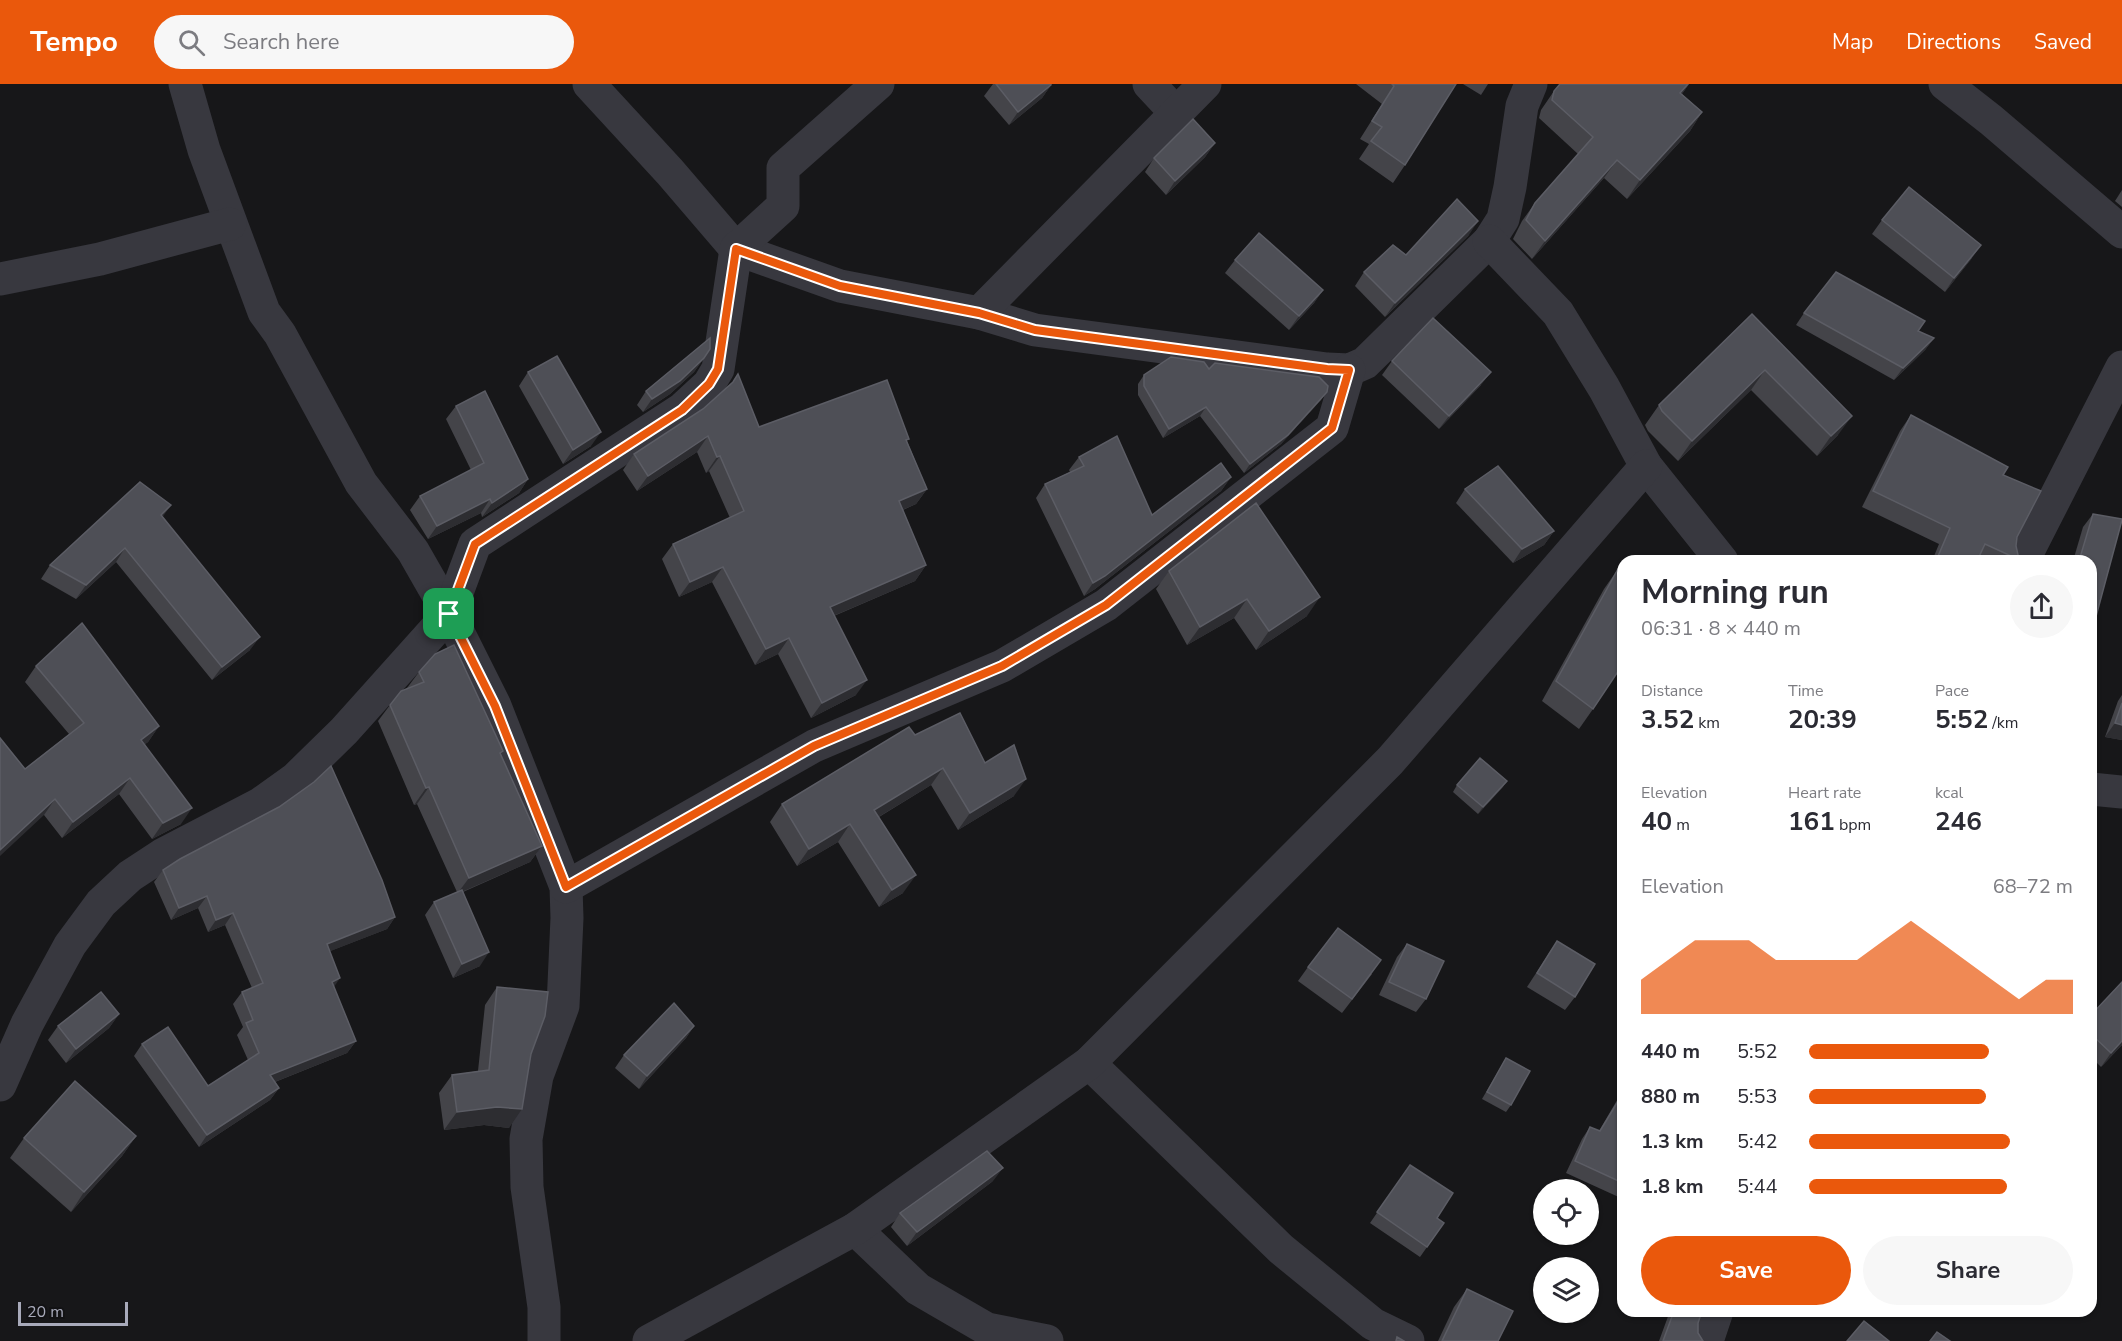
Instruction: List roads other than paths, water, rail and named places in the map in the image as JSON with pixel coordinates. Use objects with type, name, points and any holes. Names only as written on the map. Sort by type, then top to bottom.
[{"type":"street","points":[[185,84],[204,150],[264,312],[280,334],[361,483],[413,551],[449,614],[495,706],[566,887],[567,918],[562,1005],[537,1076],[526,1139],[527,1186],[544,1307],[544,1341]]},
{"type":"street","points":[[589,84],[670,172],[736,249],[840,286],[979,313],[1035,330],[1349,370],[1365,363],[1489,241],[1503,219],[1512,177],[1522,106],[1531,84]]},
{"type":"street","points":[[0,1085],[27,1024],[70,945],[101,903],[129,876],[162,855],[260,804],[295,779],[344,731],[449,614],[475,544],[564,484],[682,410],[709,384],[718,369],[736,249],[783,206],[783,168],[878,84]]},
{"type":"street","points":[[1149,84],[1177,114]]},
{"type":"street","points":[[979,313],[1204,84]]},
{"type":"street","points":[[1945,84],[1991,120],[2122,232]]},
{"type":"street","points":[[0,279],[100,260],[230,224]]},
{"type":"street","points":[[1489,241],[1558,313],[1604,388],[1646,466],[1717,555]]},
{"type":"street","points":[[2027,555],[2122,367]]},
{"type":"street","points":[[566,887],[814,746],[1002,666],[1106,605],[1332,428],[1349,370]]},
{"type":"street","points":[[648,1341],[855,1229],[1089,1063],[1390,761],[1646,466]]},
{"type":"street","points":[[2097,790],[2122,792]]},
{"type":"street","points":[[1089,1063],[1281,1249],[1373,1324],[1408,1341]]},
{"type":"street","points":[[855,1229],[918,1289],[987,1329],[1047,1341]]},
{"type":"street","points":[[1707,1341],[1716,1317]]}]
